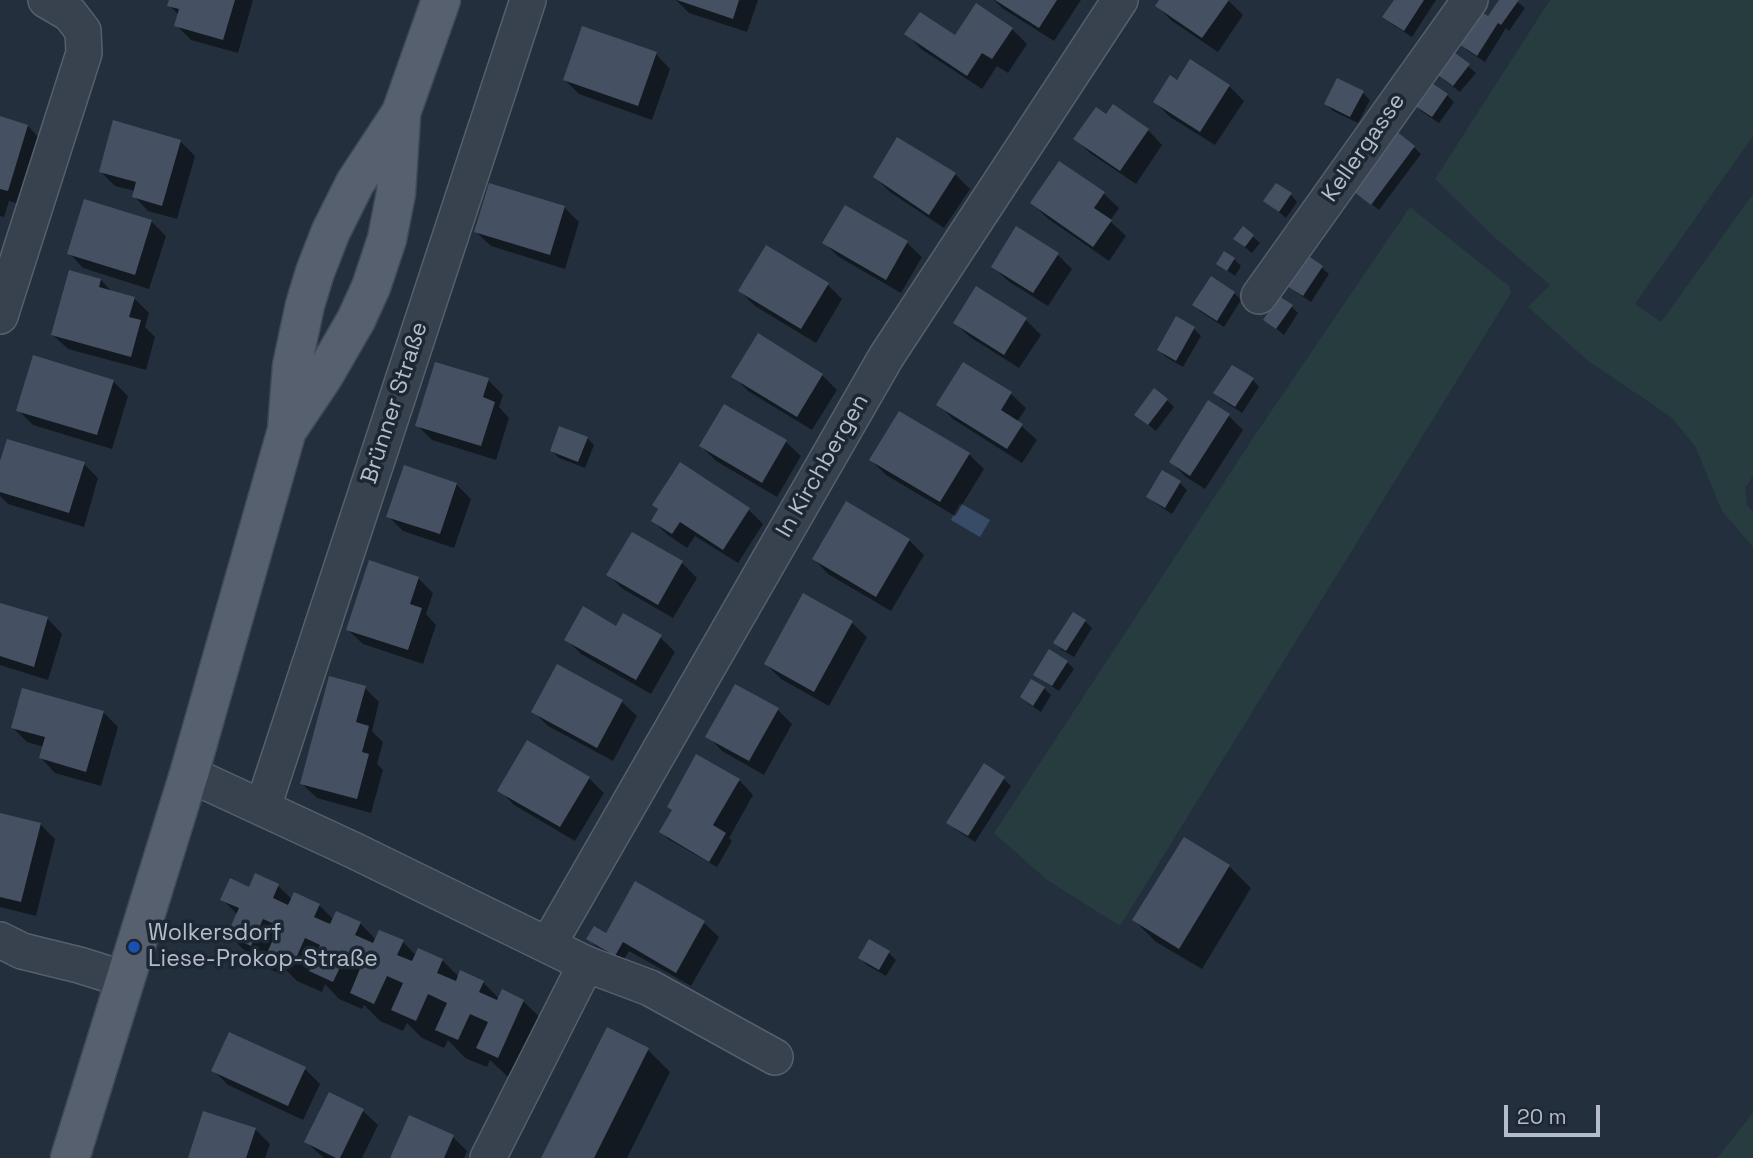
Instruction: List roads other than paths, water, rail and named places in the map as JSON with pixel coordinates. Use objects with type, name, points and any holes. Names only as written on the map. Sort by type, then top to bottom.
[{"type":"main road","points":[[70,1158],[189,774],[287,430],[292,366],[315,272],[331,231],[355,183],[401,113],[441,0]]},
{"type":"main road","points":[[287,430],[323,377],[356,320],[371,287],[387,239],[396,192],[401,113]]},
{"type":"street","points":[[0,316],[84,53],[83,31],[70,14],[46,0]]},
{"type":"street","name":"Brünner Straße","points":[[263,807],[528,0]]},
{"type":"street","name":"In Kirchbergen","points":[[548,946],[886,357],[1120,0]]},
{"type":"street","name":"Kellergasse","points":[[1259,296],[1470,0]]},
{"type":"street","points":[[189,774],[263,807],[586,964],[650,988],[775,1057]]},
{"type":"street","points":[[0,940],[22,951],[124,979]]},
{"type":"street","points":[[488,1158],[586,964]]},
{"type":"water","points":[[960,503],[990,520],[980,537],[951,520]]},
{"type":"place","name":"Wolkersdorf Liese-Prokop-Straße","points":[[134,947]]}]
